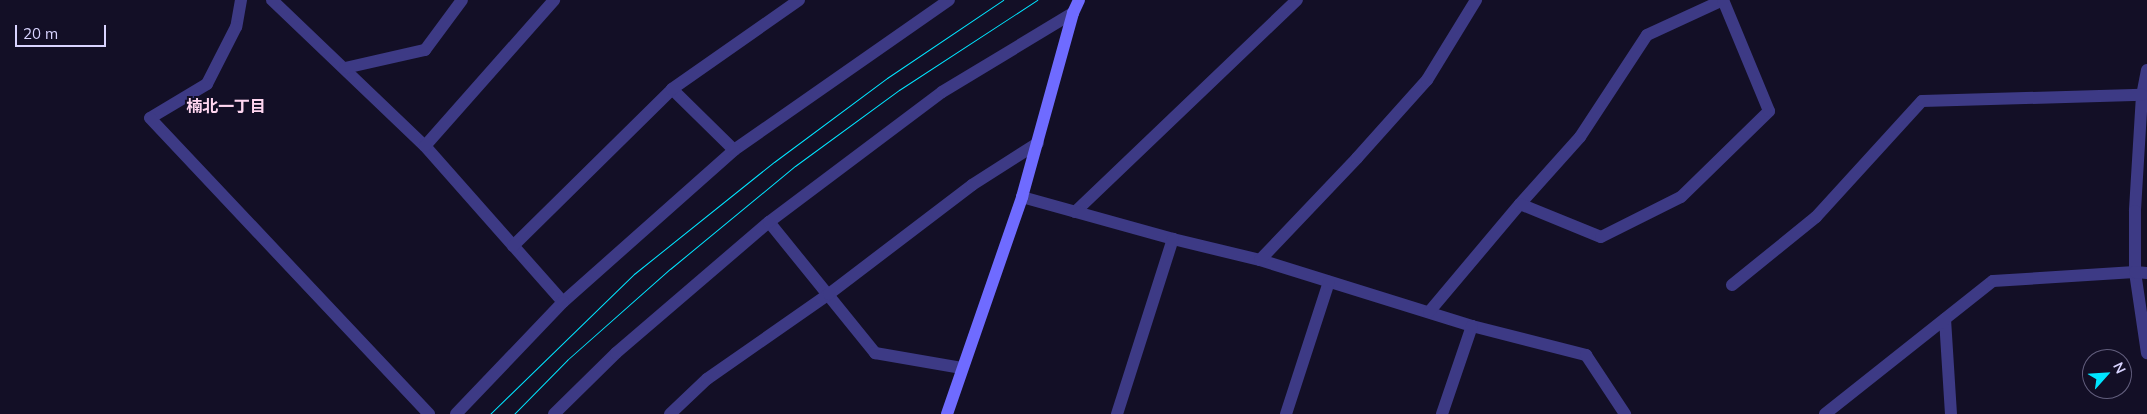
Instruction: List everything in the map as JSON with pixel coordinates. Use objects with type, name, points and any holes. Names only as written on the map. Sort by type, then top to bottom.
[{"type":"street","points":[[242,0],[236,27],[207,84],[150,118],[428,414]]},
{"type":"street","points":[[345,68],[425,50],[462,0]]},
{"type":"street","points":[[425,146],[554,0]]},
{"type":"street","points":[[513,246],[672,89],[799,0]]},
{"type":"street","points":[[456,414],[563,302],[734,150],[931,5],[949,0]]},
{"type":"street","points":[[947,414],[1022,196],[1073,13],[1079,0]]},
{"type":"street","points":[[1075,212],[1297,0]]},
{"type":"street","points":[[1260,260],[1357,158],[1427,80],[1476,0]]},
{"type":"street","points":[[1429,312],[1520,204],[1580,137],[1647,35],[1723,0],[1769,111],[1681,197],[1601,237],[1520,204]]},
{"type":"street","points":[[276,1],[425,146],[563,302]]},
{"type":"street","points":[[554,414],[616,353],[769,222],[942,92],[1073,13]]},
{"type":"street","points":[[2147,70],[2142,95],[2135,211],[2147,354]]},
{"type":"street","points":[[672,89],[734,150]]},
{"type":"street","points":[[1732,285],[1816,217],[1922,101],[2142,95]]},
{"type":"street","points":[[670,414],[707,380],[829,294],[972,185],[1038,143]]},
{"type":"street","points":[[1022,196],[1173,239],[1260,260],[1472,326],[1586,355],[1619,411]]},
{"type":"street","points":[[769,222],[875,353],[962,368]]},
{"type":"street","points":[[1117,414],[1173,239]]},
{"type":"street","points":[[1827,413],[1993,281],[2141,272]]},
{"type":"street","points":[[1286,414],[1329,282]]},
{"type":"street","points":[[1945,318],[1951,414]]},
{"type":"street","points":[[1442,414],[1472,326]]},
{"type":"tram line","points":[[490,414],[634,274],[774,162],[887,78],[1003,0]]},
{"type":"tram line","points":[[514,414],[567,360],[670,269],[795,166],[899,90],[1037,0]]},
{"type":"district","name":"楠北一丁目","points":[[226,106]]}]
